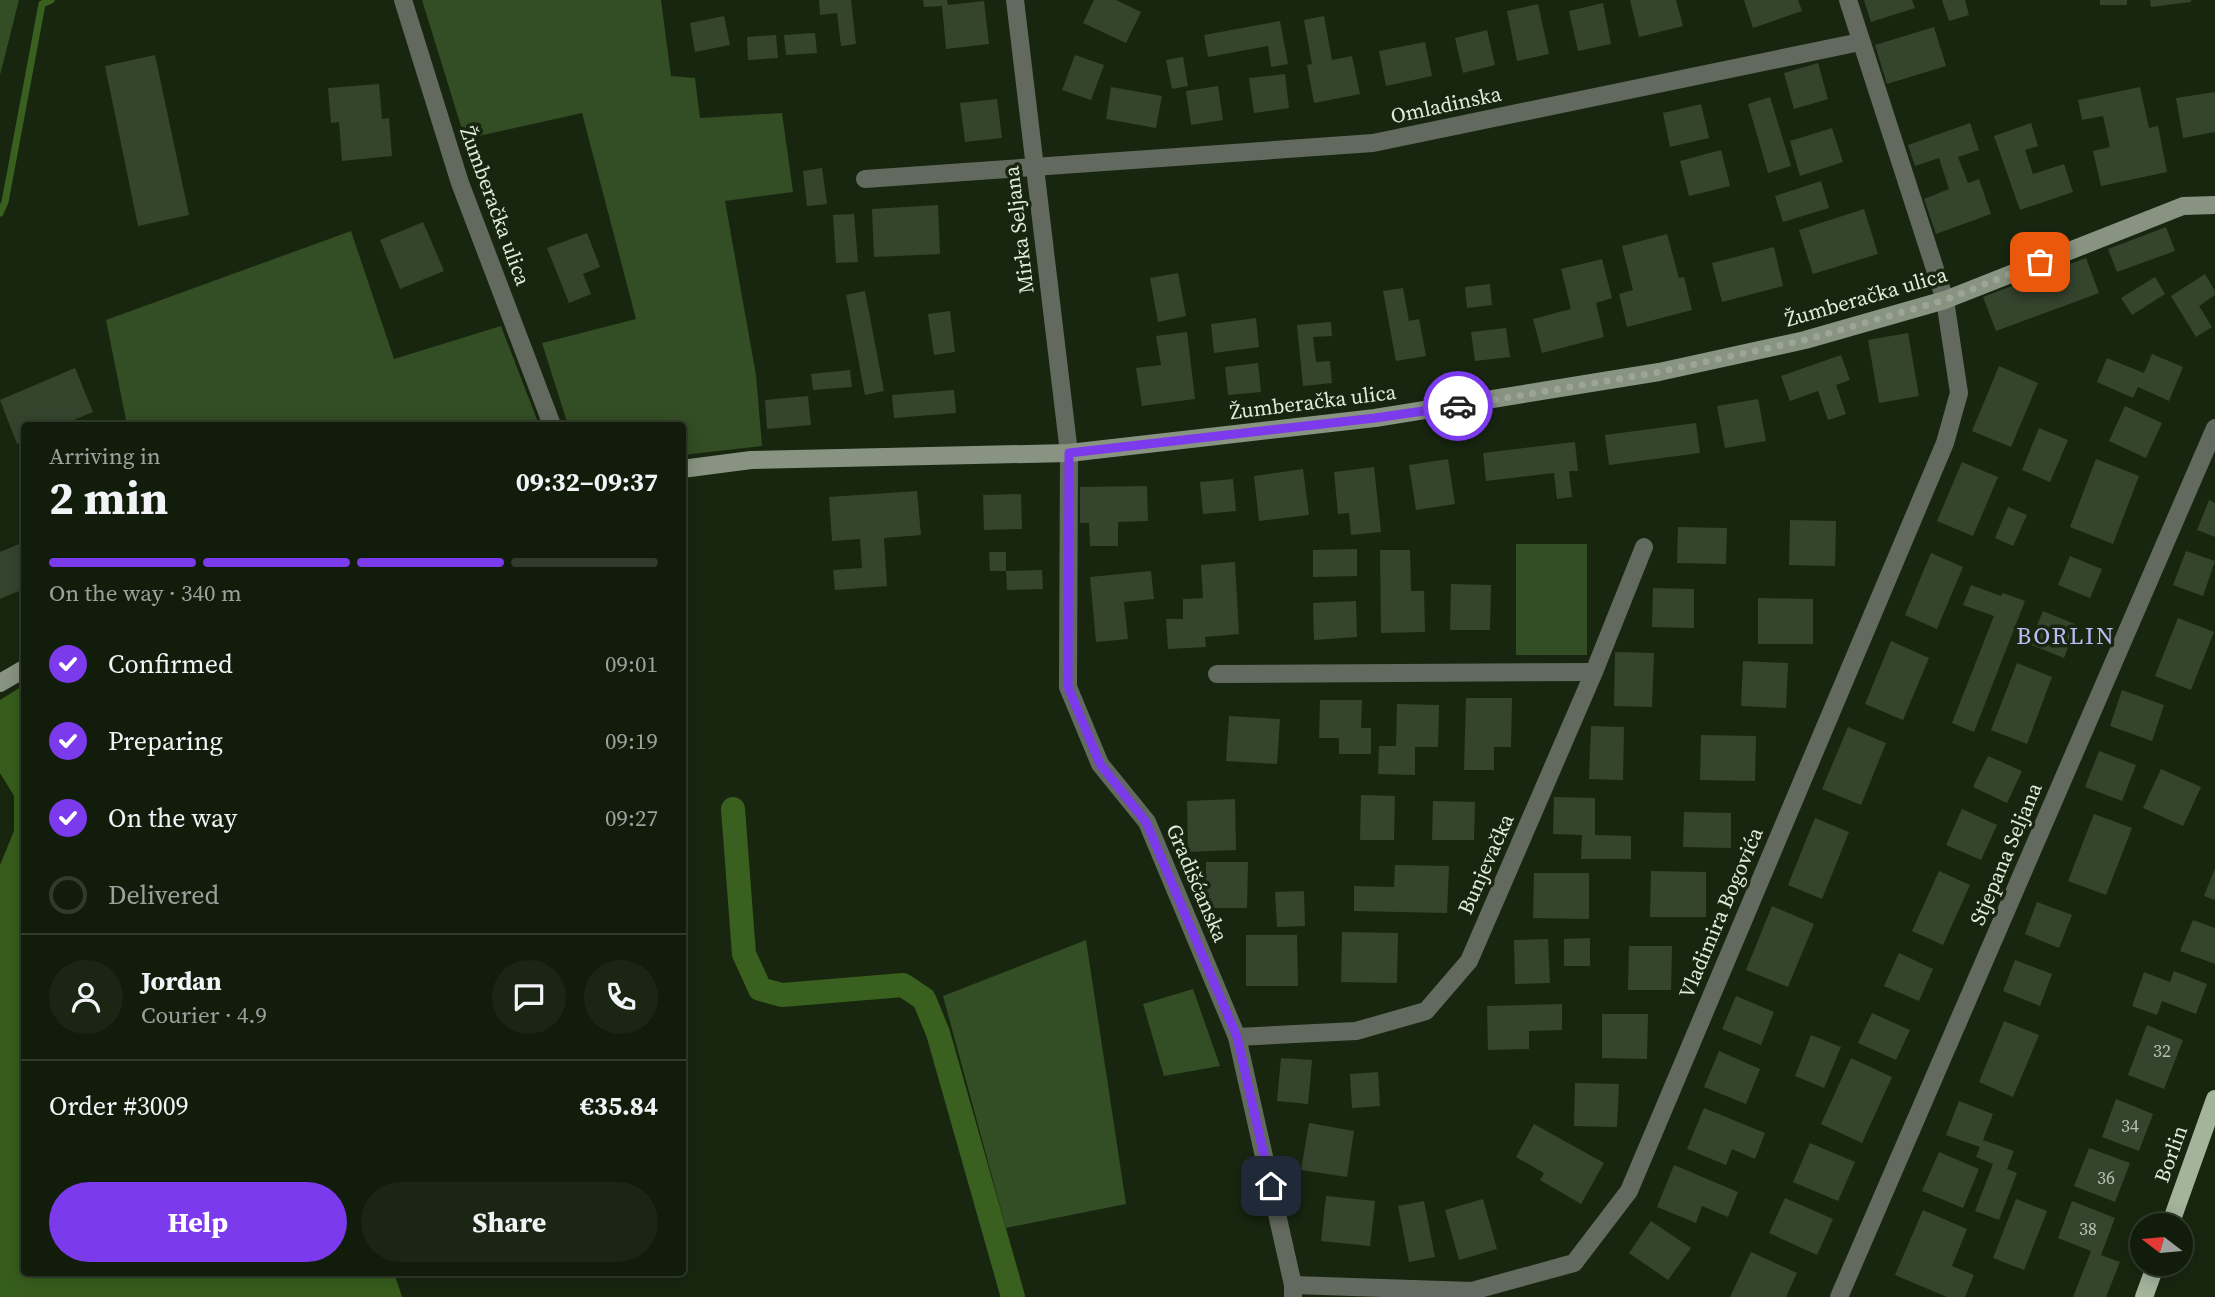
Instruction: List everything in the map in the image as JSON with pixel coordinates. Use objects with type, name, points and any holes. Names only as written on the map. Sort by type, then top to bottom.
[{"type":"main road","name":"Žumberačka ulica","points":[[686,468],[751,460],[1069,453],[1375,418],[1659,372],[1805,340],[1945,300],[2183,206],[2215,205]]},
{"type":"main road","points":[[0,683],[21,672]]},
{"type":"main road","name":"Borlin","points":[[2174,1213],[2215,1099]]},
{"type":"main road","points":[[2144,1297],[2152,1276]]},
{"type":"street","name":"Žumberačka ulica","points":[[403,0],[460,183],[551,422]]},
{"type":"street","name":"Mirka Seljana","points":[[1015,0],[1069,453]]},
{"type":"street","name":"Vladimira Bogovića","points":[[1293,1291],[1472,1291],[1574,1263],[1629,1191],[1945,443],[1959,393],[1945,300],[1848,0]]},
{"type":"street","name":"Omladinska","points":[[865,179],[1373,143],[1860,42]]},
{"type":"street","name":"Stjepana Seljana","points":[[1839,1297],[2215,428]]},
{"type":"street","name":"Gradišćanska","points":[[1069,453],[1068,687],[1100,764],[1146,822],[1237,1037],[1293,1291]]},
{"type":"street","name":"Bunjevačka","points":[[1237,1037],[1356,1031],[1426,1011],[1469,961],[1594,672],[1644,547]]},
{"type":"street","points":[[1217,674],[1594,672]]},
{"type":"green space","points":[[0,0],[19,0],[0,75]]},
{"type":"green space","points":[[422,0],[661,0],[671,76],[695,78],[700,118],[782,113],[793,192],[725,201],[756,375],[762,446],[686,455],[686,422],[567,422],[542,343],[636,319],[582,113],[465,139]]},
{"type":"green space","points":[[351,231],[394,359],[501,326],[538,422],[126,422],[106,320]]},
{"type":"green space","points":[[1516,544],[1587,544],[1587,655],[1516,655]]},
{"type":"green space","points":[[21,687],[21,1276],[395,1276],[402,1297],[0,1297],[0,865],[14,831],[14,796],[0,773],[0,700]]},
{"type":"green space","points":[[1086,940],[1126,1204],[1006,1228],[943,996]]},
{"type":"green space","points":[[1193,989],[1220,1066],[1164,1076],[1143,1004]]},
{"type":"building","points":[[819,0],[851,0],[856,44],[841,46],[837,13],[820,15]]},
{"type":"building","points":[[923,0],[947,0],[948,5],[984,1],[989,44],[946,49],[942,6],[924,7]]},
{"type":"building","points":[[1094,0],[1116,0],[1141,12],[1126,43],[1083,23]]},
{"type":"building","points":[[1630,0],[1676,0],[1683,26],[1639,37]]},
{"type":"building","points":[[1744,0],[1798,0],[1802,11],[1753,28]]},
{"type":"building","points":[[1864,0],[1912,0],[1915,8],[1871,22]]},
{"type":"building","points":[[1942,0],[1965,0],[1969,15],[1949,21]]},
{"type":"building","points":[[2100,0],[2127,0],[2127,5],[2100,5]]},
{"type":"building","points":[[2150,0],[2191,0],[2191,2],[2151,7]]},
{"type":"building","points":[[1603,3],[1611,44],[1578,51],[1569,11]]},
{"type":"building","points":[[1538,4],[1549,54],[1517,61],[1507,11]]},
{"type":"building","points":[[724,16],[730,45],[695,52],[690,23]]},
{"type":"building","points":[[1324,16],[1332,60],[1352,56],[1360,94],[1314,103],[1307,65],[1312,64],[1304,20]]},
{"type":"building","points":[[1280,21],[1288,64],[1271,67],[1268,46],[1208,57],[1204,35]]},
{"type":"building","points":[[1934,27],[1946,66],[1887,84],[1875,45]]},
{"type":"building","points":[[1487,30],[1495,65],[1463,73],[1455,38]]},
{"type":"building","points":[[815,33],[817,53],[786,55],[784,35]]},
{"type":"building","points":[[776,35],[778,58],[748,60],[747,37]]},
{"type":"building","points":[[1425,42],[1432,76],[1386,86],[1379,51]]},
{"type":"building","points":[[155,55],[189,215],[138,226],[105,66]]},
{"type":"building","points":[[1075,55],[1104,65],[1091,100],[1062,90]]},
{"type":"building","points":[[1183,57],[1188,86],[1172,89],[1166,60]]},
{"type":"building","points":[[1818,63],[1828,99],[1794,109],[1784,73]]},
{"type":"building","points":[[1285,74],[1289,108],[1254,113],[1249,78]]},
{"type":"building","points":[[379,84],[382,119],[389,118],[392,156],[342,161],[339,122],[331,123],[328,88]]},
{"type":"building","points":[[1218,86],[1223,120],[1191,125],[1186,91]]},
{"type":"building","points":[[1111,87],[1162,96],[1156,128],[1106,119]]},
{"type":"building","points":[[2140,87],[2149,128],[2158,126],[2167,172],[2101,186],[2093,151],[2110,147],[2103,116],[2082,120],[2078,100]]},
{"type":"building","points":[[2215,92],[2215,132],[2183,138],[2176,98]]},
{"type":"building","points":[[1770,97],[1791,166],[1768,173],[1748,104]]},
{"type":"building","points":[[997,99],[1002,138],[965,142],[960,103]]},
{"type":"building","points":[[1701,104],[1709,138],[1670,147],[1663,113]]},
{"type":"building","points":[[1970,123],[1979,150],[1958,157],[1968,183],[1979,179],[1991,214],[1936,234],[1924,199],[1949,189],[1939,158],[1915,166],[1908,145]]},
{"type":"building","points":[[2031,123],[2038,146],[2025,150],[2033,174],[2064,164],[2073,192],[2020,210],[1994,136]]},
{"type":"building","points":[[1832,128],[1843,162],[1800,176],[1790,141]]},
{"type":"building","points":[[1721,150],[1730,186],[1689,196],[1680,161]]},
{"type":"building","points":[[822,168],[827,204],[807,206],[803,171]]},
{"type":"building","points":[[1821,181],[1829,208],[1783,222],[1775,196]]},
{"type":"building","points":[[938,205],[940,254],[874,257],[872,209]]},
{"type":"building","points":[[1864,209],[1878,254],[1813,274],[1799,230]]},
{"type":"building","points":[[854,214],[858,262],[836,263],[833,215]]},
{"type":"building","points":[[423,222],[444,271],[400,289],[380,240]]},
{"type":"building","points":[[2166,227],[2175,251],[2117,272],[2108,249]]},
{"type":"building","points":[[587,233],[600,267],[583,274],[591,294],[569,303],[547,248]]},
{"type":"building","points":[[1667,234],[1679,278],[1684,277],[1692,310],[1627,327],[1619,294],[1633,290],[1622,246]]},
{"type":"building","points":[[1774,247],[1783,286],[1722,302],[1712,263]]},
{"type":"building","points":[[2086,258],[2099,293],[1996,331],[1983,297]]},
{"type":"building","points":[[1602,259],[1612,298],[1596,303],[1604,337],[1542,353],[1533,319],[1571,309],[1561,269]]},
{"type":"building","points":[[1178,273],[1186,316],[1158,322],[1150,278]]},
{"type":"building","points":[[2205,274],[2215,295],[2199,306],[2212,327],[2196,337],[2171,296]]},
{"type":"building","points":[[2155,277],[2165,294],[2132,315],[2121,298]]},
{"type":"building","points":[[1490,284],[1492,305],[1467,308],[1465,287]]},
{"type":"building","points":[[1403,288],[1409,321],[1419,319],[1426,356],[1396,361],[1383,291]]},
{"type":"building","points":[[865,291],[884,391],[865,395],[846,295]]},
{"type":"building","points":[[950,311],[955,352],[934,355],[928,314]]},
{"type":"building","points":[[1256,318],[1259,347],[1214,353],[1211,324]]},
{"type":"building","points":[[1331,322],[1332,336],[1313,337],[1316,362],[1330,361],[1332,383],[1303,386],[1297,325]]},
{"type":"building","points":[[1506,328],[1510,357],[1475,361],[1471,332]]},
{"type":"building","points":[[1187,332],[1195,399],[1142,406],[1136,368],[1161,365],[1156,336]]},
{"type":"building","points":[[1908,333],[1919,396],[1879,403],[1868,340]]},
{"type":"building","points":[[2152,354],[2183,367],[2169,401],[2138,387],[2133,398],[2097,382],[2107,358],[2144,373]]},
{"type":"building","points":[[1841,355],[1850,380],[1836,385],[1846,414],[1828,420],[1818,391],[1790,401],[1781,376]]},
{"type":"building","points":[[1258,363],[1261,392],[1228,395],[1225,367]]},
{"type":"building","points":[[1999,366],[2038,383],[2011,447],[1972,431]]},
{"type":"building","points":[[75,368],[93,412],[69,422],[21,422],[21,442],[17,444],[0,400]]},
{"type":"building","points":[[850,370],[852,387],[813,390],[811,374]]},
{"type":"building","points":[[954,390],[956,413],[894,418],[892,395]]},
{"type":"building","points":[[808,396],[811,425],[767,429],[765,400]]},
{"type":"building","points":[[1758,399],[1766,441],[1725,448],[1717,406]]},
{"type":"building","points":[[2125,406],[2162,423],[2146,458],[2109,441]]},
{"type":"building","points":[[1696,423],[1700,453],[1609,465],[1605,435]]},
{"type":"building","points":[[2039,428],[2068,440],[2050,482],[2022,470]]},
{"type":"building","points":[[1575,442],[1578,471],[1569,471],[1572,497],[1557,499],[1554,473],[1486,481],[1483,453]]},
{"type":"building","points":[[1448,459],[1455,504],[1416,510],[1409,465]]},
{"type":"building","points":[[2096,459],[2139,476],[2113,544],[2070,527]]},
{"type":"building","points":[[1962,462],[1998,477],[1973,536],[1937,521]]},
{"type":"building","points":[[1374,467],[1381,532],[1351,535],[1349,513],[1338,514],[1334,472]]},
{"type":"building","points":[[1303,469],[1309,515],[1259,521],[1254,476]]},
{"type":"building","points":[[1233,479],[1236,511],[1203,514],[1200,482]]},
{"type":"building","points":[[1147,486],[1148,521],[1118,522],[1118,546],[1090,546],[1089,523],[1080,523],[1080,487]]},
{"type":"building","points":[[917,491],[921,535],[884,538],[887,586],[835,590],[833,570],[862,568],[860,539],[832,541],[829,497]]},
{"type":"building","points":[[1021,494],[1022,529],[984,530],[983,495]]},
{"type":"building","points":[[2209,500],[2215,503],[2215,537],[2197,530]]},
{"type":"building","points":[[2008,507],[2027,515],[2013,546],[1995,538]]},
{"type":"building","points":[[1790,520],[1836,521],[1835,566],[1789,565]]},
{"type":"building","points":[[1678,527],[1727,528],[1726,564],[1677,563]]},
{"type":"building","points":[[21,543],[21,590],[0,599],[0,552]]},
{"type":"building","points":[[1357,549],[1357,576],[1313,577],[1313,550]]},
{"type":"building","points":[[1380,550],[1410,550],[1411,591],[1424,591],[1425,632],[1381,633]]},
{"type":"building","points":[[2186,551],[2215,561],[2203,596],[2173,585]]},
{"type":"building","points":[[989,552],[1006,552],[1006,571],[990,571]]},
{"type":"building","points":[[1931,553],[1963,567],[1937,629],[1905,615]]},
{"type":"building","points":[[2070,556],[2102,569],[2090,598],[2058,585]]},
{"type":"building","points":[[1235,562],[1239,634],[1205,637],[1206,647],[1168,649],[1166,619],[1183,619],[1183,599],[1203,598],[1201,565]]},
{"type":"building","points":[[1042,570],[1043,589],[1007,590],[1006,571]]},
{"type":"building","points":[[1151,571],[1154,599],[1124,602],[1128,639],[1096,642],[1090,577]]},
{"type":"building","points":[[1451,584],[1491,585],[1490,630],[1450,630]]},
{"type":"building","points":[[1971,585],[2025,601],[1974,732],[1952,723],[1994,616],[1963,605]]},
{"type":"building","points":[[1653,588],[1694,589],[1694,628],[1652,627]]},
{"type":"building","points":[[1758,598],[1813,599],[1813,644],[1758,644]]},
{"type":"building","points":[[1356,601],[1357,637],[1314,640],[1313,603]]},
{"type":"building","points":[[2043,611],[2077,625],[2064,658],[2029,644]]},
{"type":"building","points":[[2178,618],[2214,632],[2191,690],[2155,676]]},
{"type":"building","points":[[1891,641],[1929,658],[1903,720],[1865,704]]},
{"type":"building","points":[[1615,652],[1654,653],[1652,707],[1614,706]]},
{"type":"building","points":[[1743,661],[1788,663],[1786,708],[1741,706]]},
{"type":"building","points":[[2017,663],[2052,677],[2027,744],[1991,730]]},
{"type":"building","points":[[2122,690],[2164,705],[2152,741],[2110,726]]},
{"type":"building","points":[[1466,698],[1512,698],[1511,747],[1494,747],[1494,770],[1464,770]]},
{"type":"building","points":[[1320,700],[1362,700],[1361,728],[1371,728],[1371,754],[1339,754],[1339,738],[1319,738]]},
{"type":"building","points":[[1397,704],[1439,705],[1438,747],[1415,747],[1415,775],[1378,774],[1379,746],[1396,746]]},
{"type":"building","points":[[1229,716],[1280,719],[1277,764],[1226,761]]},
{"type":"building","points":[[1591,726],[1624,727],[1623,780],[1589,779]]},
{"type":"building","points":[[1848,727],[1886,743],[1861,805],[1822,789]]},
{"type":"building","points":[[1701,735],[1756,736],[1755,781],[1700,780]]},
{"type":"building","points":[[2099,751],[2136,765],[2122,801],[2085,787]]},
{"type":"building","points":[[1988,756],[2022,771],[2007,803],[1973,787]]},
{"type":"building","points":[[2161,769],[2201,787],[2183,826],[2143,808]]},
{"type":"building","points":[[1361,795],[1395,796],[1394,840],[1360,840]]},
{"type":"building","points":[[1554,797],[1595,798],[1595,835],[1631,836],[1631,859],[1581,859],[1582,835],[1553,834]]},
{"type":"building","points":[[1235,799],[1236,850],[1188,852],[1187,801]]},
{"type":"building","points":[[1433,801],[1475,802],[1474,840],[1432,840]]},
{"type":"building","points":[[1962,809],[1997,825],[1981,860],[1946,845]]},
{"type":"building","points":[[1684,812],[1731,813],[1731,848],[1683,847]]},
{"type":"building","points":[[2094,814],[2132,828],[2106,895],[2068,881]]},
{"type":"building","points":[[1815,818],[1849,832],[1822,899],[1788,885]]},
{"type":"building","points":[[1206,862],[1248,862],[1247,908],[1206,908]]},
{"type":"building","points":[[1395,865],[1449,866],[1447,913],[1354,911],[1354,886],[1394,887]]},
{"type":"building","points":[[2215,868],[2215,900],[2204,896]]},
{"type":"building","points":[[1651,871],[1706,872],[1706,917],[1650,917]]},
{"type":"building","points":[[1939,871],[1970,885],[1943,945],[1912,931]]},
{"type":"building","points":[[1534,873],[1589,873],[1589,919],[1533,918]]},
{"type":"building","points":[[1304,891],[1305,926],[1277,927],[1275,892]]},
{"type":"building","points":[[2037,902],[2072,915],[2059,948],[2025,934]]},
{"type":"building","points":[[1772,906],[1814,924],[1788,987],[1746,970]]},
{"type":"building","points":[[2193,920],[2215,928],[2215,964],[2180,951]]},
{"type":"building","points":[[1342,932],[1398,933],[1397,983],[1341,982]]},
{"type":"building","points":[[1246,935],[1297,935],[1298,986],[1246,986]]},
{"type":"building","points":[[1590,938],[1590,966],[1564,966],[1564,939]]},
{"type":"building","points":[[1548,939],[1550,983],[1515,984],[1514,940]]},
{"type":"building","points":[[1629,946],[1672,946],[1671,990],[1628,990]]},
{"type":"building","points":[[1899,953],[1933,969],[1919,1001],[1884,986]]},
{"type":"building","points":[[2015,960],[2052,974],[2040,1006],[2003,991]]},
{"type":"building","points":[[2174,971],[2207,984],[2196,1014],[2162,1001],[2157,1015],[2132,1006],[2144,972],[2170,982]]},
{"type":"building","points":[[1736,996],[1774,1012],[1761,1045],[1722,1029]]},
{"type":"building","points":[[1562,1004],[1562,1030],[1529,1031],[1529,1049],[1488,1050],[1487,1006]]},
{"type":"building","points":[[1872,1013],[1910,1030],[1896,1060],[1858,1043]]},
{"type":"building","points":[[1602,1014],[1648,1014],[1647,1059],[1602,1058]]},
{"type":"building","points":[[2004,1021],[2039,1035],[2013,1097],[1979,1082]]},
{"type":"building","points":[[2147,1025],[2183,1040],[2164,1089],[2128,1075]]},
{"type":"building","points":[[1811,1035],[1841,1047],[1824,1088],[1795,1076]]},
{"type":"building","points":[[1719,1051],[1760,1069],[1746,1104],[1704,1087]]},
{"type":"building","points":[[1281,1058],[1312,1060],[1308,1104],[1277,1101]]},
{"type":"building","points":[[1851,1058],[1892,1077],[1862,1143],[1821,1124]]},
{"type":"building","points":[[1378,1072],[1380,1106],[1352,1108],[1350,1074]]},
{"type":"building","points":[[1575,1083],[1619,1084],[1617,1127],[1574,1126]]},
{"type":"building","points":[[2116,1099],[2153,1114],[2139,1151],[2102,1137]]},
{"type":"building","points":[[1959,1101],[1993,1114],[1983,1140],[2014,1151],[2007,1169],[2017,1173],[1999,1220],[1975,1211],[1993,1164],[1976,1157],[1980,1147],[1946,1135]]},
{"type":"building","points":[[1704,1108],[1765,1133],[1755,1159],[1732,1149],[1726,1165],[1687,1149]]},
{"type":"building","points":[[1309,1123],[1354,1131],[1347,1177],[1301,1170]]},
{"type":"building","points":[[1534,1124],[1604,1163],[1581,1204],[1540,1180],[1544,1173],[1516,1157]]},
{"type":"building","points":[[1810,1143],[1855,1162],[1838,1201],[1793,1182]]},
{"type":"building","points":[[2089,1148],[2130,1163],[2115,1202],[2074,1186]]},
{"type":"building","points":[[1939,1152],[1979,1169],[1963,1208],[1922,1191]]},
{"type":"building","points":[[1674,1165],[1738,1192],[1728,1217],[1702,1206],[1696,1223],[1657,1207]]},
{"type":"building","points":[[1326,1196],[1375,1201],[1370,1246],[1321,1241]]},
{"type":"building","points":[[1785,1198],[1833,1219],[1817,1255],[1769,1233]]},
{"type":"building","points":[[1483,1199],[1497,1249],[1459,1260],[1445,1210]]},
{"type":"building","points":[[2016,1199],[2047,1211],[2024,1270],[1993,1258]]},
{"type":"building","points":[[1424,1201],[1435,1257],[1409,1262],[1398,1206]]},
{"type":"building","points":[[2072,1201],[2115,1218],[2101,1255],[2120,1262],[2106,1297],[2073,1297],[2091,1251],[2058,1238]]},
{"type":"building","points":[[1923,1210],[1967,1229],[1952,1266],[1974,1275],[1965,1297],[1947,1297],[1895,1275]]},
{"type":"building","points":[[1651,1221],[1691,1248],[1668,1280],[1629,1253]]},
{"type":"building","points":[[1751,1252],[1797,1273],[1786,1297],[1730,1297]]},
{"type":"waterway","points":[[0,213],[5,202],[42,4],[51,0]]},
{"type":"waterway","points":[[733,809],[744,954],[760,989],[782,995],[903,985],[924,999],[938,1033],[1013,1297]]},
{"type":"way so far","points":[[1458,406],[1659,372],[1805,340],[1945,300],[2040,262]]},
{"type":"district","name":"BORLIN","points":[[2066,636]]},
{"type":"route","points":[[1271,1186],[1237,1037],[1146,822],[1100,764],[1068,687],[1069,453],[1458,406]]}]
